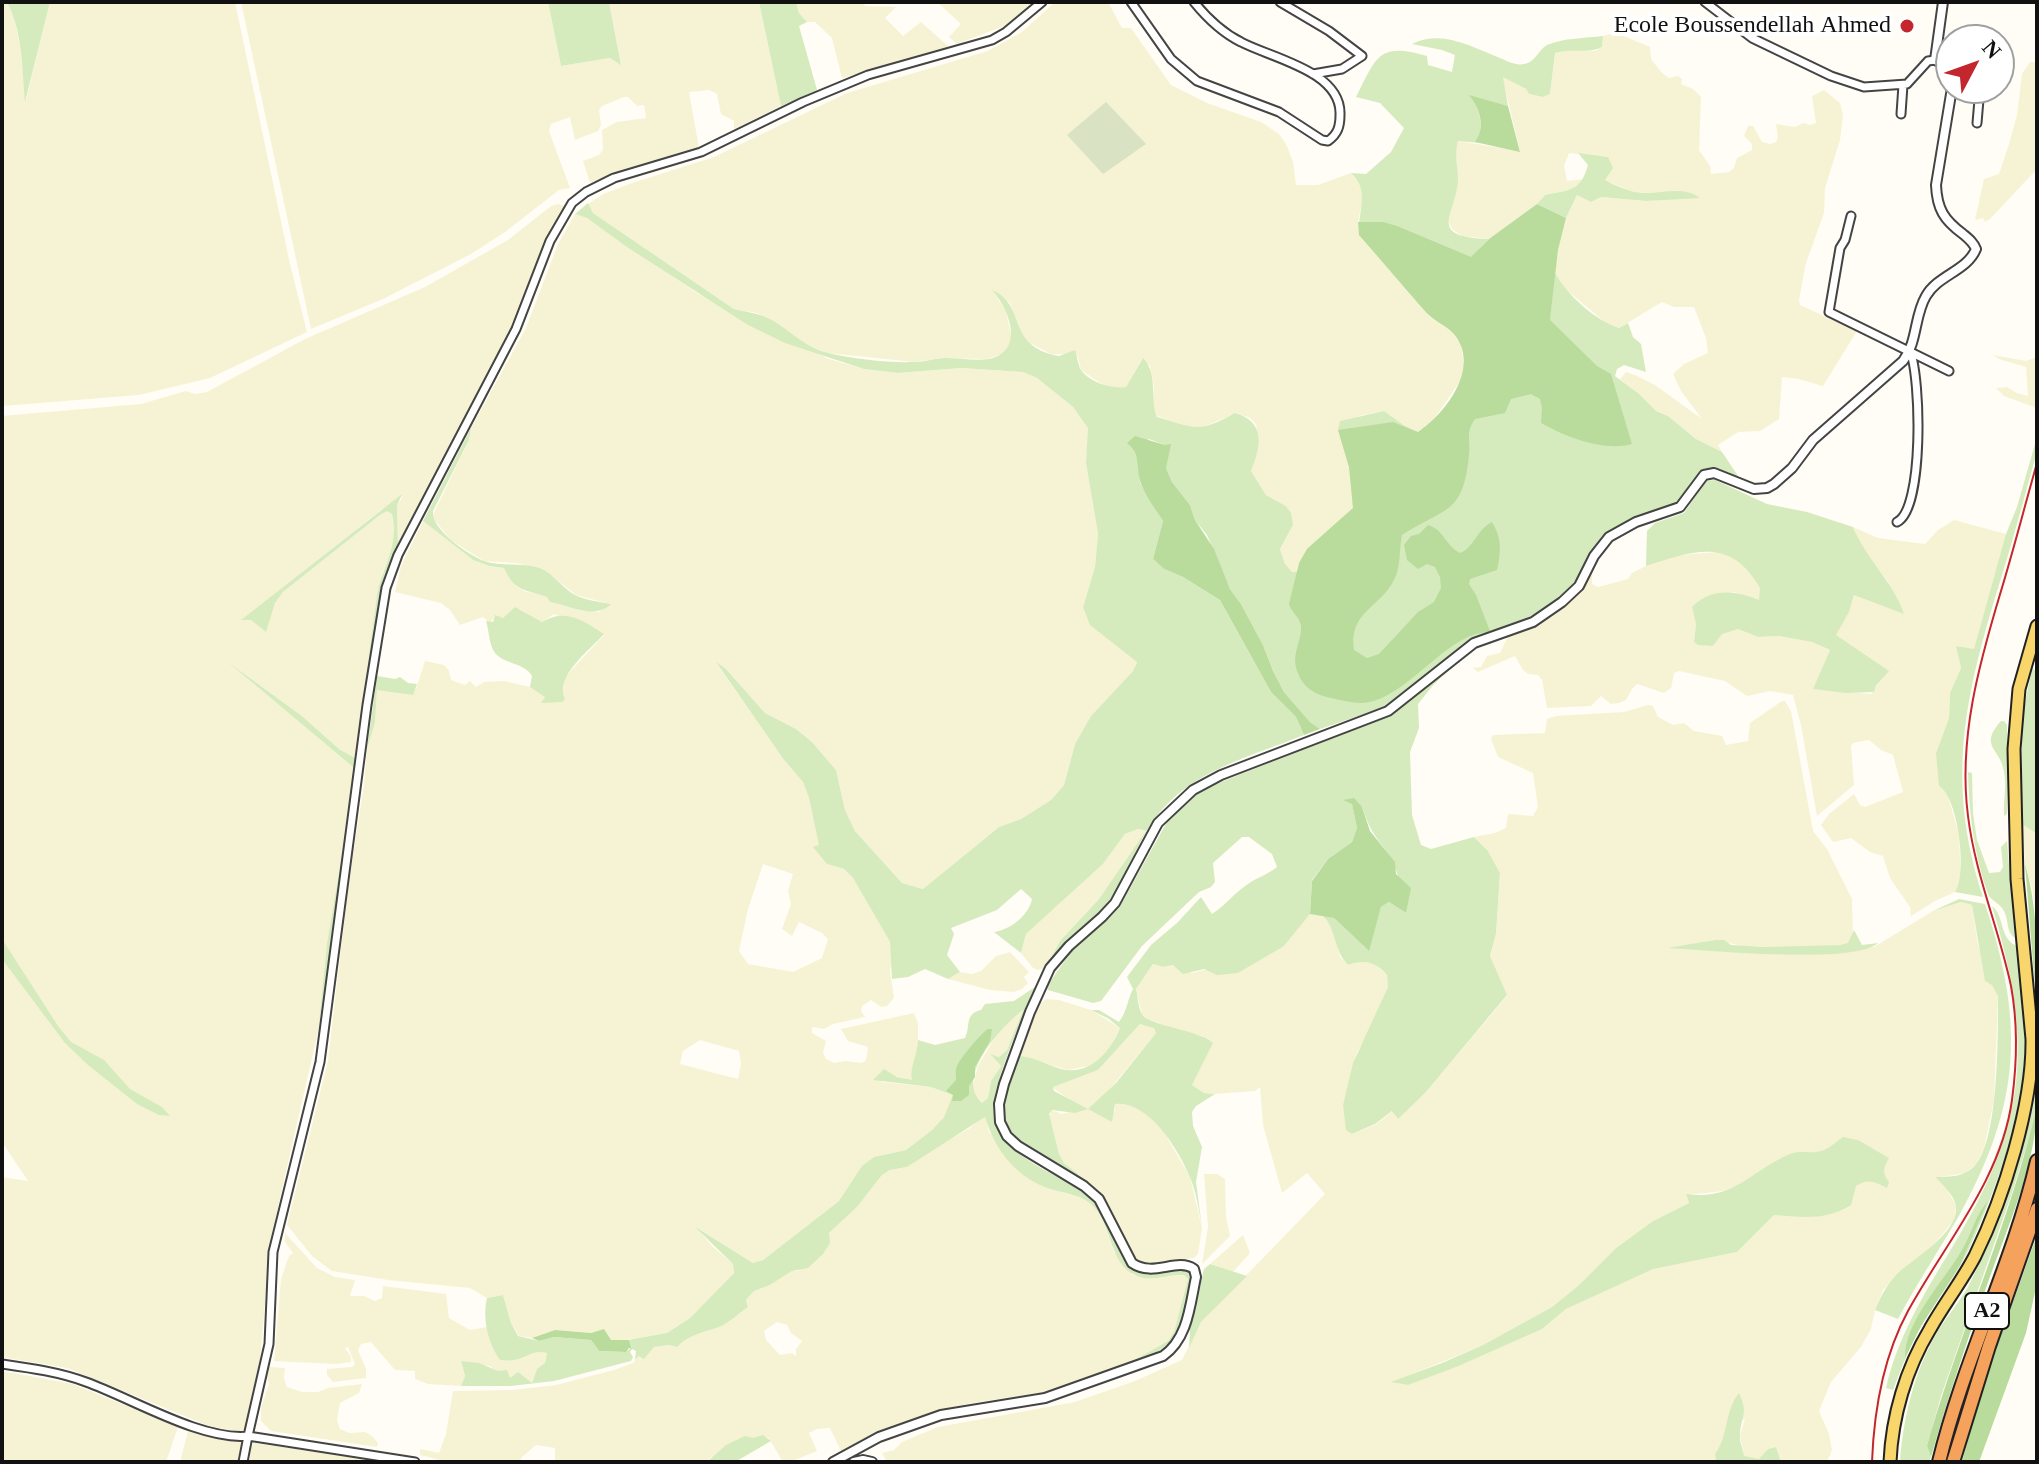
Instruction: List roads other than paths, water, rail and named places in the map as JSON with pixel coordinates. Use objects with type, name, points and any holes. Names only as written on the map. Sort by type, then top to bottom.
[{"type":"highway","name":"A2","points":[[1939,1462],[1964,1374],[2008,1256],[2037,1161]]},
{"type":"highway","name":"A2","points":[[1953,1462],[2037,1209]]},
{"type":"main road","points":[[1890,1462],[1895,1420],[1910,1370],[1928,1332],[1981,1242],[2014,1150],[2027,1100],[2032,1039],[2017,879],[2015,725],[2022,677],[2037,626]]},
{"type":"street","points":[[243,1462],[269,1344],[273,1252],[320,1062],[367,705],[386,588],[398,555],[516,329],[560,222],[572,203],[600,184],[703,151],[803,102],[868,75],[992,40],[1042,2]]},
{"type":"street","points":[[1131,2],[1171,59],[1197,81],[1279,112],[1322,140],[1328,141],[1337,133],[1340,108],[1335,93],[1313,74],[1289,61],[1240,42],[1209,19],[1194,2]]},
{"type":"street","points":[[1280,2],[1329,31],[1362,56],[1342,69],[1313,74]]},
{"type":"street","points":[[1705,2],[1752,38],[1802,64],[1859,86],[1903,85],[1911,81],[1928,61],[1935,60]]},
{"type":"street","points":[[1940,24],[1943,2]]},
{"type":"street","points":[[1901,114],[1903,85]]},
{"type":"street","points":[[833,1462],[879,1437],[941,1415],[1045,1398],[1163,1356],[1175,1347],[1181,1337],[1196,1277],[1194,1269],[1184,1265],[1150,1270],[1132,1263],[1099,1199],[1084,1186],[1018,1146],[1007,1136],[999,1116],[1004,1084],[1050,968],[1115,903],[1150,837],[1171,809],[1210,780],[1388,711],[1474,643],[1533,622],[1579,586],[1594,556],[1609,537],[1636,522],[1680,507],[1704,475],[1714,473],[1754,489],[1767,488],[1792,468],[1813,440],[1880,382],[1910,351],[1927,294],[1971,258],[1976,249],[1945,218],[1936,199],[1949,104]]},
{"type":"street","points":[[1977,123],[1979,104]]},
{"type":"street","points":[[1851,216],[1840,248],[1829,312],[1949,371]]},
{"type":"street","points":[[1897,522],[1907,514],[1917,468],[1916,365],[1910,351]]},
{"type":"street","points":[[2,1364],[67,1376],[192,1426],[235,1436],[415,1462]]},
{"type":"street","points":[[854,1462],[872,1462]]},
{"type":"railway","points":[[1872,1462],[1878,1404],[1892,1347],[1908,1311],[1984,1184],[2006,1129],[2012,1100],[2016,1043],[2013,1000],[1971,838],[1966,759],[1978,674],[2037,463]]},
{"type":"place","name":"Ecole Boussendellah Ahmed","points":[[1907,26]]}]
